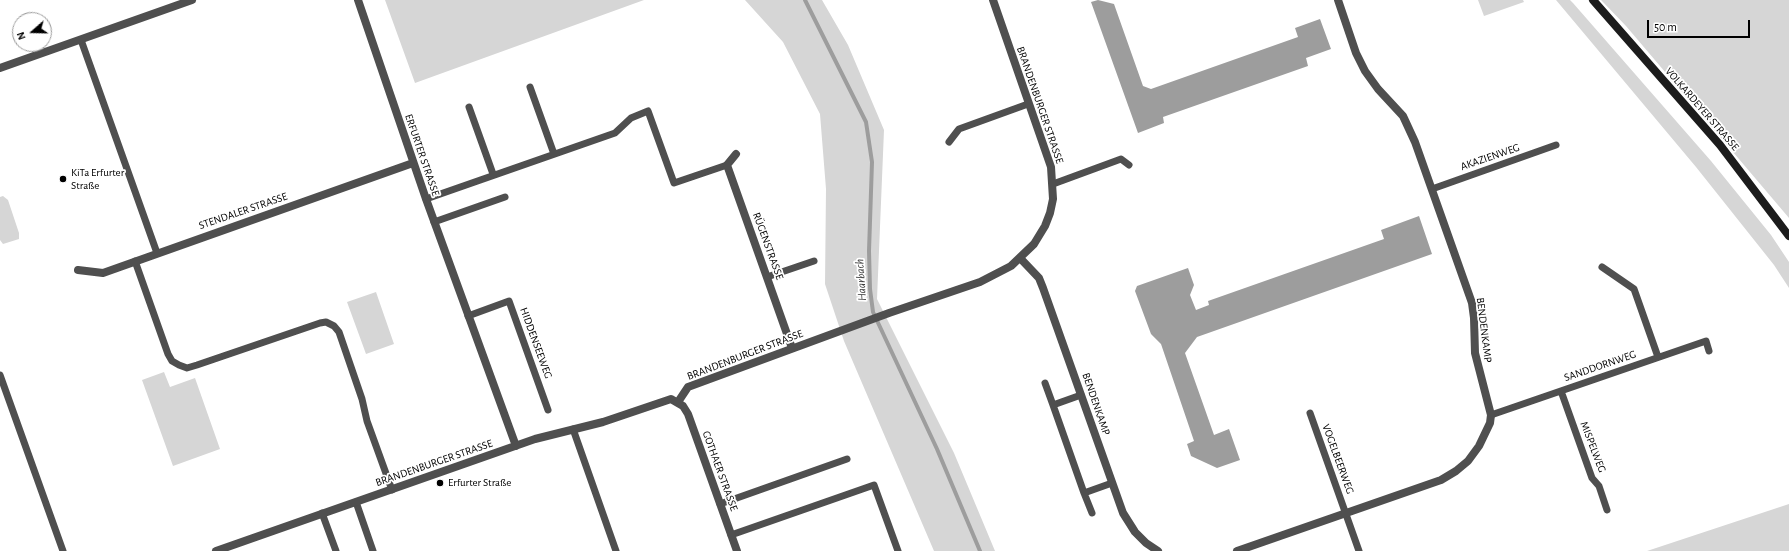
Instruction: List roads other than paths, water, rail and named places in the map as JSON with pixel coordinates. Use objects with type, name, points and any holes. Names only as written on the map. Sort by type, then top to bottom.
[{"type":"main road","name":"VOLKARDEYER STRASSE","points":[[1593,0],[1720,145],[1789,236]]},
{"type":"street","points":[[0,68],[192,0]]},
{"type":"street","name":"BRANDENBURGER STRASSE","points":[[216,551],[516,446],[573,429],[603,422],[659,402],[672,399],[678,402],[688,387],[860,323],[980,282],[1011,266],[1034,244],[1045,226],[1053,199],[1053,184],[1051,167],[993,0]]},
{"type":"street","name":"BENDENKAMP","points":[[1338,0],[1356,54],[1378,89],[1403,116],[1415,142],[1472,303],[1475,353],[1491,415]]},
{"type":"street","name":"ERFURTER STRASSE","points":[[360,2],[413,163],[516,446]]},
{"type":"street","points":[[726,165],[736,154]]},
{"type":"street","name":"STENDALER STRASSE","points":[[78,270],[103,273],[413,163]]},
{"type":"street","name":"RÜGENSTRASSE","points":[[726,165],[792,348]]},
{"type":"street","name":"BENDENKAMP","points":[[1020,258],[1039,278],[1044,288],[1123,513],[1134,532],[1158,551]]},
{"type":"street","name":"GOTHAER STRASSE","points":[[678,402],[688,414],[737,551]]},
{"type":"street","points":[[1237,551],[1441,480],[1456,471],[1468,461],[1479,446],[1490,423],[1491,415]]},
{"type":"lane","points":[[81,40],[157,253]]},
{"type":"lane","points":[[530,87],[554,154]]},
{"type":"lane","points":[[950,142],[959,129],[1028,104]]},
{"type":"lane","points":[[469,107],[493,174]]},
{"type":"lane","points":[[426,199],[493,174],[615,133],[631,118],[648,112],[674,183],[726,165]]},
{"type":"lane","name":"AKAZIENWEG","points":[[1432,189],[1556,145]]},
{"type":"lane","points":[[1053,184],[1121,159],[1129,165]]},
{"type":"lane","points":[[434,222],[505,197]]},
{"type":"lane","points":[[135,261],[168,354],[172,361],[179,366],[187,368],[197,365],[320,322],[326,322],[334,326],[339,332],[362,400],[367,421],[392,490]]},
{"type":"lane","points":[[767,277],[814,261]]},
{"type":"lane","points":[[1602,267],[1634,289],[1658,357]]},
{"type":"lane","name":"HIDDENSEEWEG","points":[[468,316],[510,302],[548,410]]},
{"type":"lane","name":"SANDDORNWEG","points":[[1491,415],[1706,341],[1709,351]]},
{"type":"lane","points":[[0,375],[63,551]]},
{"type":"lane","points":[[1045,383],[1092,513]]},
{"type":"lane","name":"MISPELWEG","points":[[1561,391],[1592,478],[1598,486],[1607,510]]},
{"type":"lane","points":[[1053,405],[1081,395]]},
{"type":"lane","name":"VOGELBEERWEG","points":[[1310,413],[1359,551]]},
{"type":"lane","points":[[573,429],[616,551]]},
{"type":"lane","points":[[720,504],[847,459]]},
{"type":"lane","points":[[1084,493],[1112,483]]},
{"type":"lane","points":[[731,535],[874,485],[898,551]]},
{"type":"lane","points":[[356,502],[373,551]]},
{"type":"lane","points":[[322,513],[336,551]]},
{"type":"waterway","name":"Haarbach","points":[[805,0],[866,122],[872,162],[869,251],[870,289],[873,312],[937,449],[980,551]]},
{"type":"place","name":"KiTa Erfurter Straße","points":[[63,179]]},
{"type":"place","name":"Erfurter Straße","points":[[440,483]]}]
